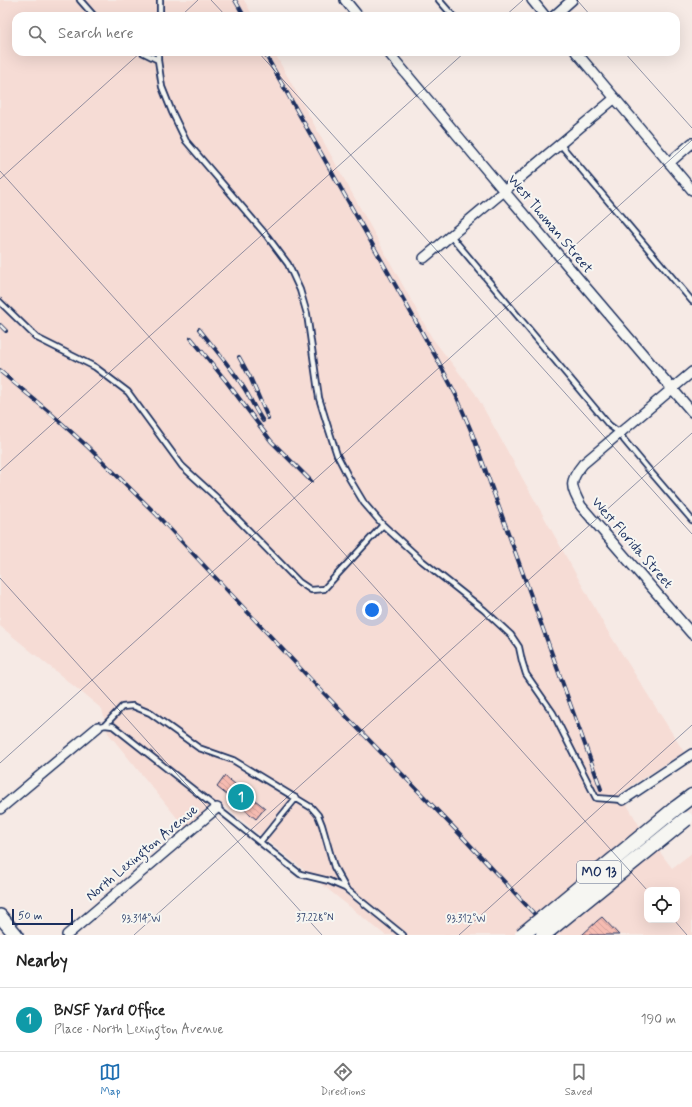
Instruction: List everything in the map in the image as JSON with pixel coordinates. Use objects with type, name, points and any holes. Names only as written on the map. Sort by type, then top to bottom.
[{"type":"main road","name":"MO 13","points":[[522,935],[692,796]]},
{"type":"main road","name":"MO 13","points":[[543,935],[689,817]]},
{"type":"street","points":[[345,0],[355,12]]},
{"type":"street","points":[[532,0],[542,12]]},
{"type":"street","points":[[558,12],[572,0]]},
{"type":"street","name":"West Thoman Street","points":[[391,56],[692,412]]},
{"type":"street","points":[[579,56],[692,190]]},
{"type":"street","points":[[424,258],[614,98]]},
{"type":"street","points":[[669,163],[692,143]]},
{"type":"street","points":[[620,433],[692,372]]},
{"type":"street","name":"West Florida Street","points":[[620,433],[583,464],[575,474],[572,486],[575,495],[581,506],[692,634]]},
{"type":"street","points":[[0,809],[102,726]]},
{"type":"street","points":[[623,800],[692,754]]},
{"type":"street","name":"North Lexington Avenue","points":[[67,935],[218,808]]},
{"type":"street","points":[[0,916],[16,935]]},
{"type":"lane","points":[[80,0],[90,12]]},
{"type":"lane","points":[[160,0],[160,12]]},
{"type":"lane","points":[[439,0],[450,12]]},
{"type":"lane","points":[[150,56],[158,60]]},
{"type":"lane","points":[[158,56],[162,87],[172,112],[186,140],[267,236],[288,264],[300,290],[307,314],[319,398],[326,424],[337,455],[364,503],[382,525],[421,560],[484,610],[511,635],[519,647],[526,674],[553,713],[596,798],[623,800]]},
{"type":"lane","points":[[560,144],[692,301]]},
{"type":"lane","points":[[451,236],[609,425],[620,433],[624,440],[692,520]]},
{"type":"lane","points":[[0,302],[37,338],[95,367],[128,392],[182,466],[217,498],[299,582],[310,590],[324,589],[382,525]]},
{"type":"lane","points":[[102,726],[122,706],[133,706],[150,713],[199,748],[233,760],[312,808],[318,815],[334,867],[345,888]]},
{"type":"lane","points":[[102,726],[113,726],[124,734],[300,874],[329,881],[345,888],[403,935]]},
{"type":"lane","points":[[260,842],[296,798]]},
{"type":"shaded area","points":[[0,0],[244,0],[251,12],[12,12],[12,56],[276,56],[432,338],[475,393],[607,630],[684,752],[620,793],[639,825],[672,868],[692,853],[692,935],[385,935],[224,806],[191,835],[108,733],[102,709],[0,626]]},
{"type":"building","points":[[225,776],[265,808],[256,819],[217,787]]},
{"type":"building","points":[[602,917],[619,935],[582,935],[597,921]]},
{"type":"railway","points":[[235,0],[242,12]]},
{"type":"railway","points":[[266,56],[456,395],[472,433],[601,789]]},
{"type":"railway","points":[[0,325],[6,331]]},
{"type":"railway","points":[[199,329],[239,380],[263,421]]},
{"type":"railway","points":[[191,338],[226,381],[271,441],[311,481]]},
{"type":"railway","points":[[239,357],[250,377],[268,418]]},
{"type":"railway","points":[[0,371],[88,447],[155,513],[314,683],[456,830],[554,935]]},
{"type":"place","name":"BNSF Yard Office","points":[[241,797]]}]
